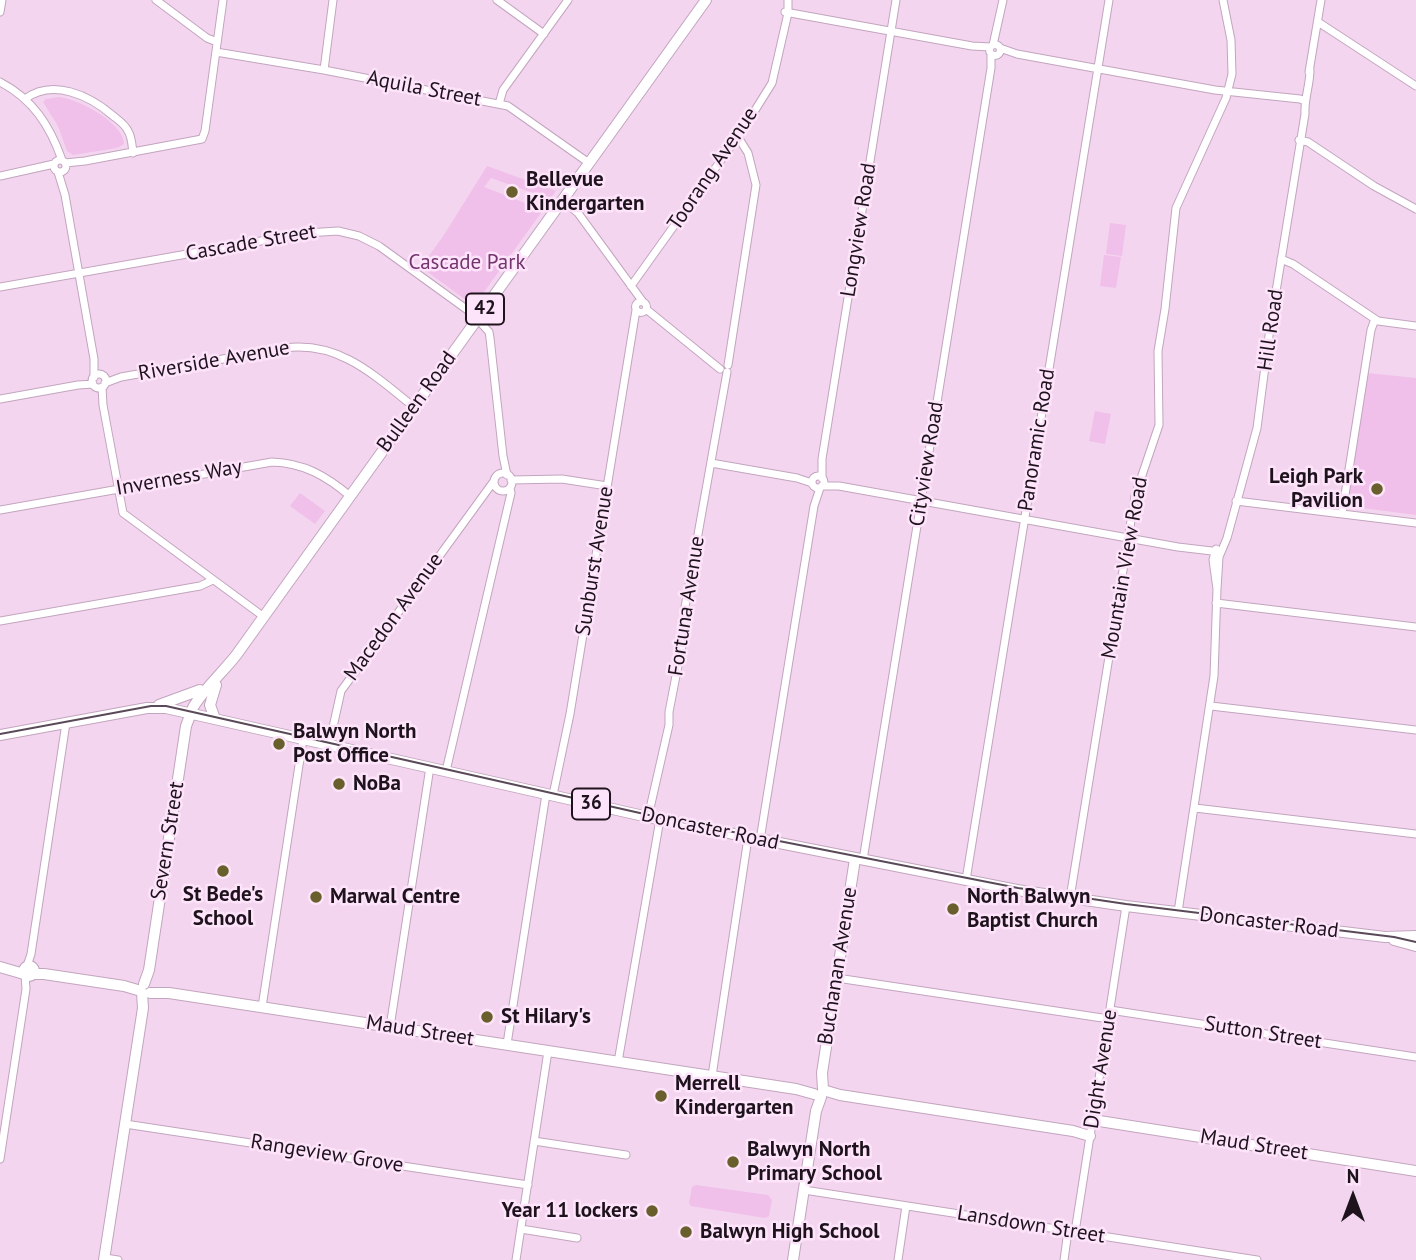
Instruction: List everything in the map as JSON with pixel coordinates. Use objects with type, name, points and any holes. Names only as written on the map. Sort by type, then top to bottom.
[{"type":"main road","name":"Bulleen Road","points":[[191,713],[197,699],[217,682],[706,0]]},
{"type":"main road","points":[[143,709],[193,694],[217,682]]},
{"type":"main road","points":[[215,719],[210,705],[217,682]]},
{"type":"main road","name":"Doncaster Road","points":[[0,736],[143,709],[162,708],[654,818],[966,880],[1126,906],[1385,937],[1416,936]]},
{"type":"main road","name":"Severn Street","points":[[105,1259],[187,723],[191,713]]},
{"type":"main road","name":"Buchanan Avenue","points":[[793,1260],[837,978],[859,860]]},
{"type":"main road","name":"Doncaster Road","points":[[1385,937],[1416,946]]},
{"type":"main road","name":"Maud Street","points":[[3,967],[1073,1131],[1091,1129],[1416,1171]]},
{"type":"street","points":[[0,12],[2,0]]},
{"type":"street","points":[[156,0],[207,38],[217,42]]},
{"type":"street","points":[[0,176],[202,139],[223,0]]},
{"type":"street","points":[[324,69],[334,0]]},
{"type":"street","points":[[497,0],[544,34]]},
{"type":"street","points":[[499,104],[503,90],[568,0]]},
{"type":"street","name":"Toorang Avenue","points":[[631,286],[738,137],[772,83],[786,13],[786,0]]},
{"type":"street","name":"Longview Road","points":[[712,1076],[814,506],[896,0]]},
{"type":"street","name":"Cityview Road","points":[[859,860],[1003,0]]},
{"type":"street","name":"Panoramic Road","points":[[966,880],[1109,0]]},
{"type":"street","name":"Mountain View Road","points":[[1070,898],[1128,538],[1139,480],[1160,418],[1158,351],[1167,297],[1176,208],[1228,92],[1232,58],[1230,29],[1223,0]]},
{"type":"street","name":"Hill Road","points":[[1178,912],[1214,676],[1216,603],[1220,576],[1216,556],[1228,530],[1259,414],[1305,114],[1302,101],[1310,88],[1310,70],[1321,0]]},
{"type":"street","points":[[786,13],[1228,92],[1302,101]]},
{"type":"street","points":[[1318,22],[1416,86]]},
{"type":"street","name":"Aquila Street","points":[[215,54],[324,69],[511,107],[589,163]]},
{"type":"street","points":[[0,82],[25,99],[38,112],[51,134],[60,166],[121,509],[127,517],[264,617]]},
{"type":"street","points":[[25,99],[37,92],[74,92],[104,108],[125,126],[130,134],[134,153]]},
{"type":"street","name":"Fortuna Avenue","points":[[618,1062],[669,725],[668,712],[687,619],[685,607],[756,185],[748,153],[738,137]]},
{"type":"street","points":[[1299,140],[1308,142],[1374,186],[1416,209]]},
{"type":"street","points":[[563,200],[578,213],[631,286],[641,308],[724,368]]},
{"type":"street","name":"Cascade Street","points":[[0,288],[306,233],[338,231],[359,236],[379,246],[471,312],[477,320]]},
{"type":"street","points":[[1281,260],[1302,270],[1381,322],[1416,326]]},
{"type":"street","name":"Sunburst Avenue","points":[[507,1044],[549,795],[570,714],[634,326],[641,308]]},
{"type":"street","points":[[1342,514],[1371,330],[1375,319]]},
{"type":"street","name":"Macedon Avenue","points":[[477,320],[489,332],[503,456],[509,484]]},
{"type":"street","name":"Riverside Avenue","points":[[0,399],[308,346],[329,350],[348,359],[414,407]]},
{"type":"street","name":"Macedon Avenue","points":[[329,745],[341,691],[479,499],[495,481],[503,456]]},
{"type":"street","name":"Inverness Way","points":[[0,510],[261,463],[282,462],[313,470],[351,496]]},
{"type":"street","points":[[711,463],[1216,556]]},
{"type":"street","points":[[495,481],[509,484],[562,479],[607,486]]},
{"type":"street","points":[[495,481],[509,484]]},
{"type":"street","points":[[446,771],[511,493],[509,484]]},
{"type":"street","points":[[1236,501],[1416,523]]},
{"type":"street","points":[[191,587],[203,573]]},
{"type":"street","points":[[0,621],[205,586],[213,580]]},
{"type":"street","points":[[1216,603],[1416,627]]},
{"type":"street","points":[[1210,706],[1416,730]]},
{"type":"street","points":[[0,1159],[66,723]]},
{"type":"street","points":[[262,1007],[303,739]]},
{"type":"street","points":[[390,1027],[430,767]]},
{"type":"street","points":[[1195,807],[1416,834]]},
{"type":"street","name":"Dight Avenue","points":[[1064,1260],[1091,1129],[1126,906]]},
{"type":"street","points":[[837,978],[1109,1019]]},
{"type":"street","name":"Sutton Street","points":[[1110,1010],[1416,1057]]},
{"type":"street","points":[[516,1260],[548,1051]]},
{"type":"street","name":"Rangeview Grove","points":[[125,1124],[528,1185]]},
{"type":"street","points":[[534,1141],[626,1155]]},
{"type":"street","name":"Lansdown Street","points":[[804,1190],[1257,1260]]},
{"type":"street","points":[[898,1260],[906,1206]]},
{"type":"street","points":[[521,1229],[577,1238]]},
{"type":"street","points":[[105,1259],[118,1260]]},
{"type":"green space","points":[[59,97],[78,102],[109,120],[122,136],[124,144],[117,148],[73,155],[67,151],[58,126],[43,102]]},
{"type":"green space","name":"Cascade Park","points":[[487,166],[556,191],[550,199],[491,178],[484,187],[543,210],[474,306],[421,267]]},
{"type":"green space","points":[[1110,223],[1126,225],[1122,256],[1106,254]]},
{"type":"green space","points":[[1104,255],[1121,257],[1116,288],[1100,286]]},
{"type":"green space","points":[[1367,373],[1416,378],[1416,515],[1347,506]]},
{"type":"green space","points":[[1095,411],[1111,414],[1105,444],[1089,441]]},
{"type":"green space","points":[[300,493],[325,511],[315,524],[290,506]]},
{"type":"green space","points":[[696,1185],[768,1195],[772,1200],[769,1216],[765,1218],[691,1206],[689,1203],[692,1187]]},
{"type":"tram line","points":[[0,734],[151,706],[166,706],[662,818],[1018,888],[1416,942]]},
{"type":"place","name":"Bellevue Kindergarten","points":[[512,192]]},
{"type":"place","name":"Leigh Park Pavilion","points":[[1377,489]]},
{"type":"place","name":"Balwyn North Post Office","points":[[279,744]]},
{"type":"place","name":"NoBa","points":[[339,784]]},
{"type":"place","name":"St Bede's School","points":[[223,871]]},
{"type":"place","name":"Marwal Centre","points":[[316,897]]},
{"type":"place","name":"North Balwyn Baptist Church","points":[[953,909]]},
{"type":"place","name":"St Hilary's","points":[[487,1017]]},
{"type":"place","name":"Merrell Kindergarten","points":[[661,1096]]},
{"type":"place","name":"Balwyn North Primary School","points":[[733,1162]]},
{"type":"place","name":"Year 11 lockers","points":[[652,1211]]},
{"type":"place","name":"Balwyn High School","points":[[686,1232]]}]
